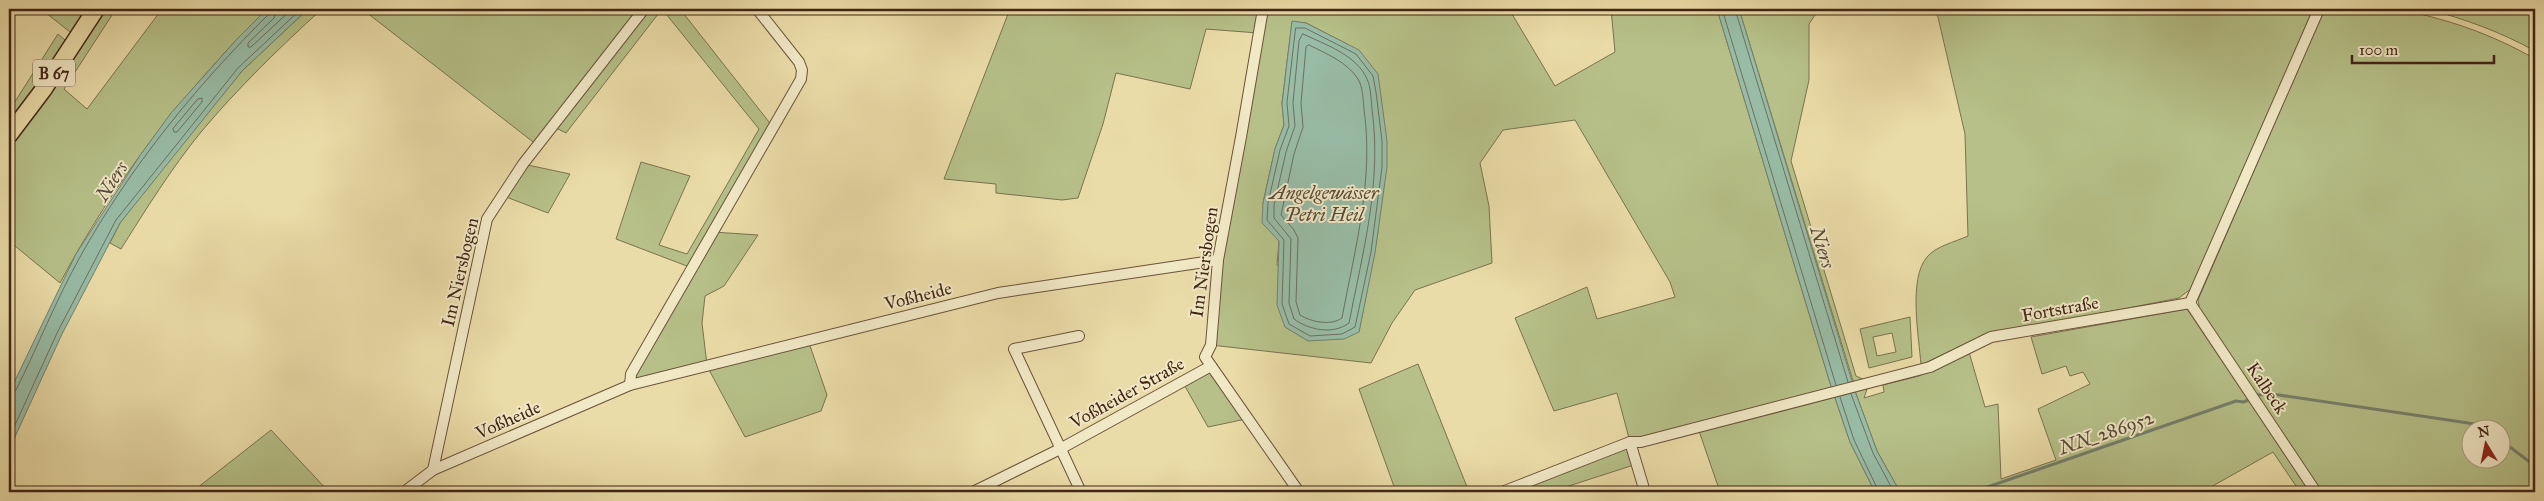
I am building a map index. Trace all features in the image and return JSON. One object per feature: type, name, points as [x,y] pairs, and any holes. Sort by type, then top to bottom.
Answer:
[{"type":"main road","name":"B 67","points":[[9,135],[42,90],[96,9]]},
{"type":"street","name":"Im Niersbogen","points":[[433,470],[487,219],[522,164],[644,9]]},
{"type":"street","points":[[630,385],[631,374],[801,79],[802,70],[799,62],[757,9]]},
{"type":"street","name":"Im Niersbogen","points":[[1211,366],[1205,357],[1210,344],[1218,260],[1242,137],[1263,9]]},
{"type":"street","points":[[2190,303],[2319,9]]},
{"type":"street","name":"Voßheide","points":[[404,492],[433,470],[630,385],[998,293],[1218,260]]},
{"type":"street","name":"Fortstraße","points":[[1502,492],[1630,442],[1641,442],[1857,388],[1930,367],[1991,337],[2190,303]]},
{"type":"street","name":"Kalbeck","points":[[2190,303],[2316,492]]},
{"type":"street","name":"Voßheider Straße","points":[[1079,336],[1014,349],[1081,492]]},
{"type":"street","points":[[1211,366],[1298,492]]},
{"type":"street","name":"Voßheider Straße","points":[[972,492],[1060,449],[1211,366]]},
{"type":"street","points":[[1630,442],[1645,492]]},
{"type":"shaded area","points":[[41,9],[88,9],[76,29],[70,32]]},
{"type":"shaded area","points":[[104,9],[116,9],[64,89],[87,109],[162,9],[267,9],[208,72],[153,138],[104,209],[60,283],[9,241],[9,144]]},
{"type":"shaded area","points":[[308,9],[322,9],[260,68],[201,132],[149,204],[121,249],[110,243],[120,223],[242,71]]},
{"type":"shaded area","points":[[362,9],[662,9],[566,133],[552,126],[537,145]]},
{"type":"shaded area","points":[[662,9],[680,9],[773,127],[713,232],[758,235],[724,286],[705,296],[702,323],[707,365],[808,340],[827,395],[821,411],[745,437],[707,366],[630,385],[692,268],[616,239],[641,162],[690,176],[659,245],[687,254],[759,129]]},
{"type":"shaded area","points":[[1010,9],[1509,9],[1555,86],[1615,52],[1611,9],[1717,9],[1830,383],[1850,442],[1875,492],[1720,492],[1698,428],[1631,442],[1637,464],[1550,492],[1502,492],[1630,442],[1617,393],[1554,411],[1515,318],[1587,287],[1597,319],[1675,297],[1670,282],[1575,120],[1503,130],[1480,163],[1489,206],[1492,263],[1415,290],[1392,323],[1371,363],[1211,345],[1218,260],[1258,33],[1206,29],[1190,89],[1116,73],[1103,124],[1078,198],[1062,200],[996,193],[996,184],[944,179]],"holes":[[[1292,22],[1306,23],[1347,44],[1378,232],[1359,332],[1277,265],[1279,241],[1263,203],[1275,149],[1284,125],[1282,103]]]},
{"type":"shaded area","points":[[1739,9],[1819,9],[1809,24],[1809,80],[1791,161],[1856,376],[1865,380],[1854,384]]},
{"type":"shaded area","points":[[1933,9],[2174,9],[2194,13],[2195,9],[2313,9],[2204,266],[2192,288],[2179,298],[1980,337],[1921,365],[1916,293],[1921,267],[1927,257],[1935,250],[1968,236],[1965,134],[1938,17]]},
{"type":"shaded area","points":[[2324,9],[2396,9],[2414,13],[2468,28],[2502,42],[2535,59],[2535,492],[2321,492],[2200,310],[2198,300]]},
{"type":"shaded area","points":[[2427,9],[2535,9],[2535,51],[2482,27]]},
{"type":"shaded area","points":[[58,34],[65,40],[65,46],[9,125],[9,111]]},
{"type":"shaded area","points":[[523,164],[570,174],[548,213],[501,195]]},
{"type":"shaded area","points":[[2187,309],[2310,492],[2300,492],[2273,452],[2202,492],[1900,492],[1877,451],[1855,391],[1867,389],[1864,398],[1884,392],[1883,385],[1919,376],[1969,352],[1985,407],[1998,404],[2001,479],[2056,460],[2038,409],[2090,384],[2083,372],[2070,376],[2066,366],[2042,374],[2031,337]]},
{"type":"shaded area","points":[[1910,317],[1912,357],[1869,368],[1860,329]],"holes":[[[1892,333],[1896,352],[1877,356],[1873,337]]]},
{"type":"shaded area","points":[[1418,364],[1469,492],[1396,492],[1359,389]]},
{"type":"shaded area","points":[[1211,366],[1246,419],[1208,427],[1182,381]]},
{"type":"shaded area","points":[[271,430],[329,492],[192,492]]},
{"type":"water","points":[[267,9],[308,9],[242,71],[120,223],[62,334],[9,450],[9,393],[76,254],[141,154],[171,113],[236,40]]},
{"type":"water","points":[[1717,9],[1739,9],[1855,391],[1877,451],[1900,492],[1875,492],[1850,442],[1830,383]]},
{"type":"water","name":"Angelgewässer Petri Heil","points":[[1292,21],[1306,23],[1359,50],[1378,74],[1387,141],[1387,167],[1375,253],[1359,332],[1344,339],[1308,341],[1285,327],[1277,305],[1279,241],[1262,223],[1263,203],[1275,149],[1284,125],[1282,104]]},
{"type":"waterway","name":"NN_286952","points":[[2257,395],[2272,394],[2462,422]]},
{"type":"waterway","name":"NN_286952","points":[[1973,492],[2236,401],[2243,402],[2249,400]]},
{"type":"waterway","name":"NN_286952","points":[[2512,449],[2535,466]]},
{"type":"water label","name":"Niers","points":[[111,181]]},
{"type":"water label","name":"Niers","points":[[1823,247]]}]
